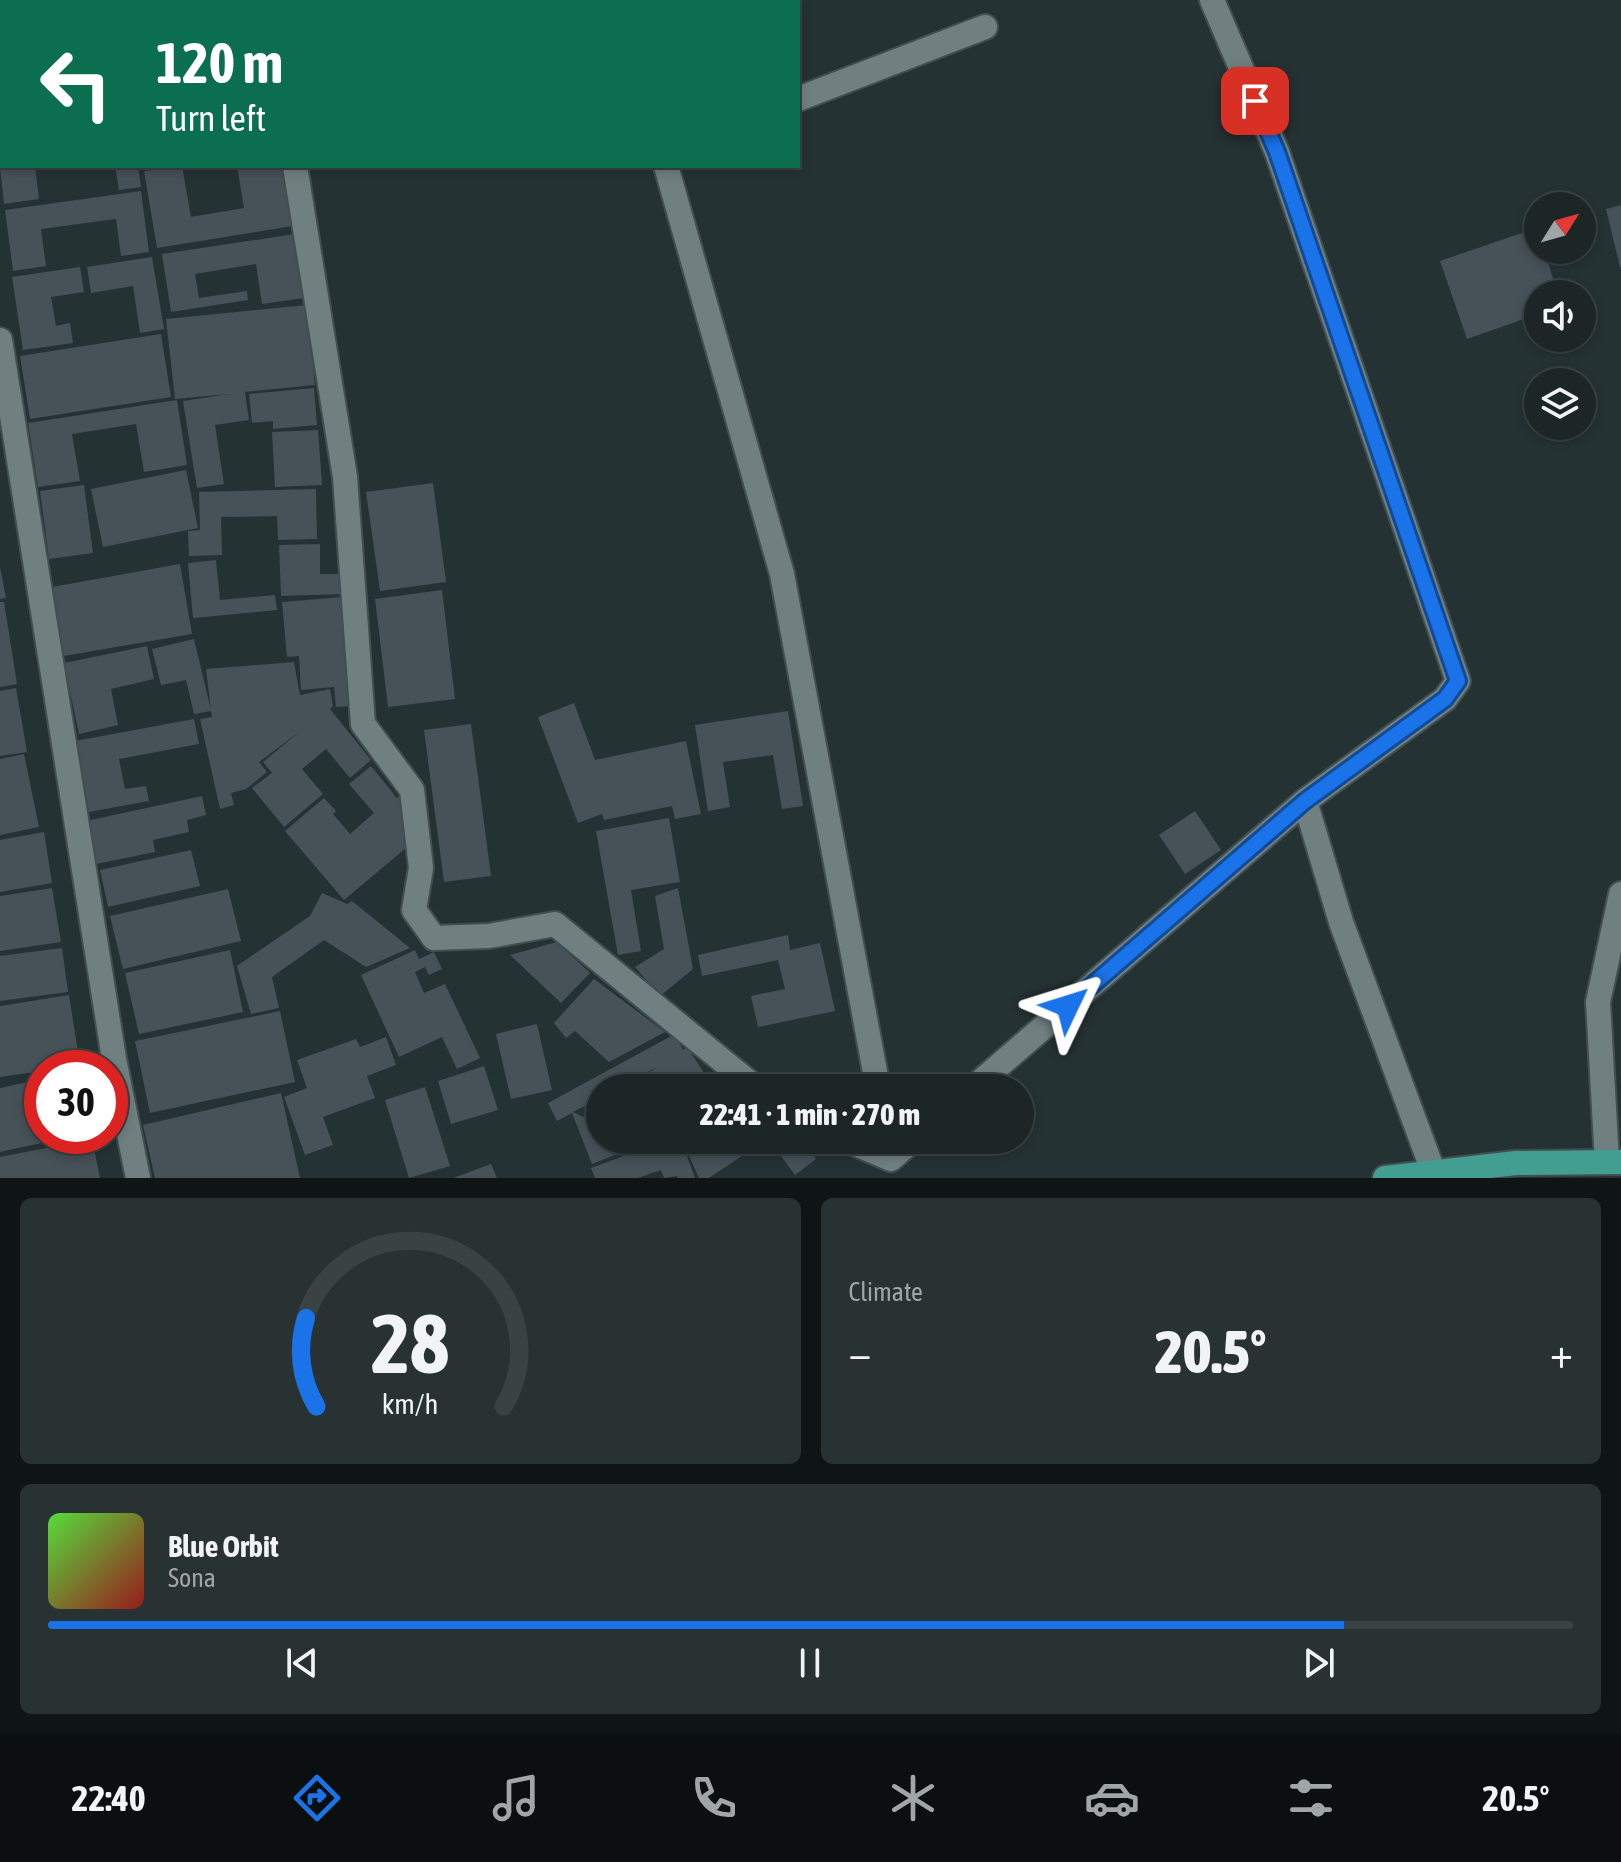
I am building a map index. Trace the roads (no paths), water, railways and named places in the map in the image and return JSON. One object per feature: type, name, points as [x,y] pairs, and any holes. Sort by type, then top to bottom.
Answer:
[{"type":"main road","points":[[1385,1178],[1433,1171],[1518,1171],[1614,1162]]},
{"type":"street","points":[[989,1074],[1305,801],[1445,699],[1458,681],[1277,152],[1212,0]]},
{"type":"street","points":[[800,98],[985,27]]},
{"type":"street","points":[[295,168],[345,477],[363,724],[412,790],[421,868],[414,910],[434,938],[489,936],[555,924],[739,1074]]},
{"type":"street","points":[[667,168],[782,574],[875,1074]]},
{"type":"street","points":[[0,340],[114,1059],[138,1178]]},
{"type":"street","points":[[1305,801],[1341,922],[1433,1171]]},
{"type":"street","points":[[1614,1162],[1598,1002],[1621,894]]}]
